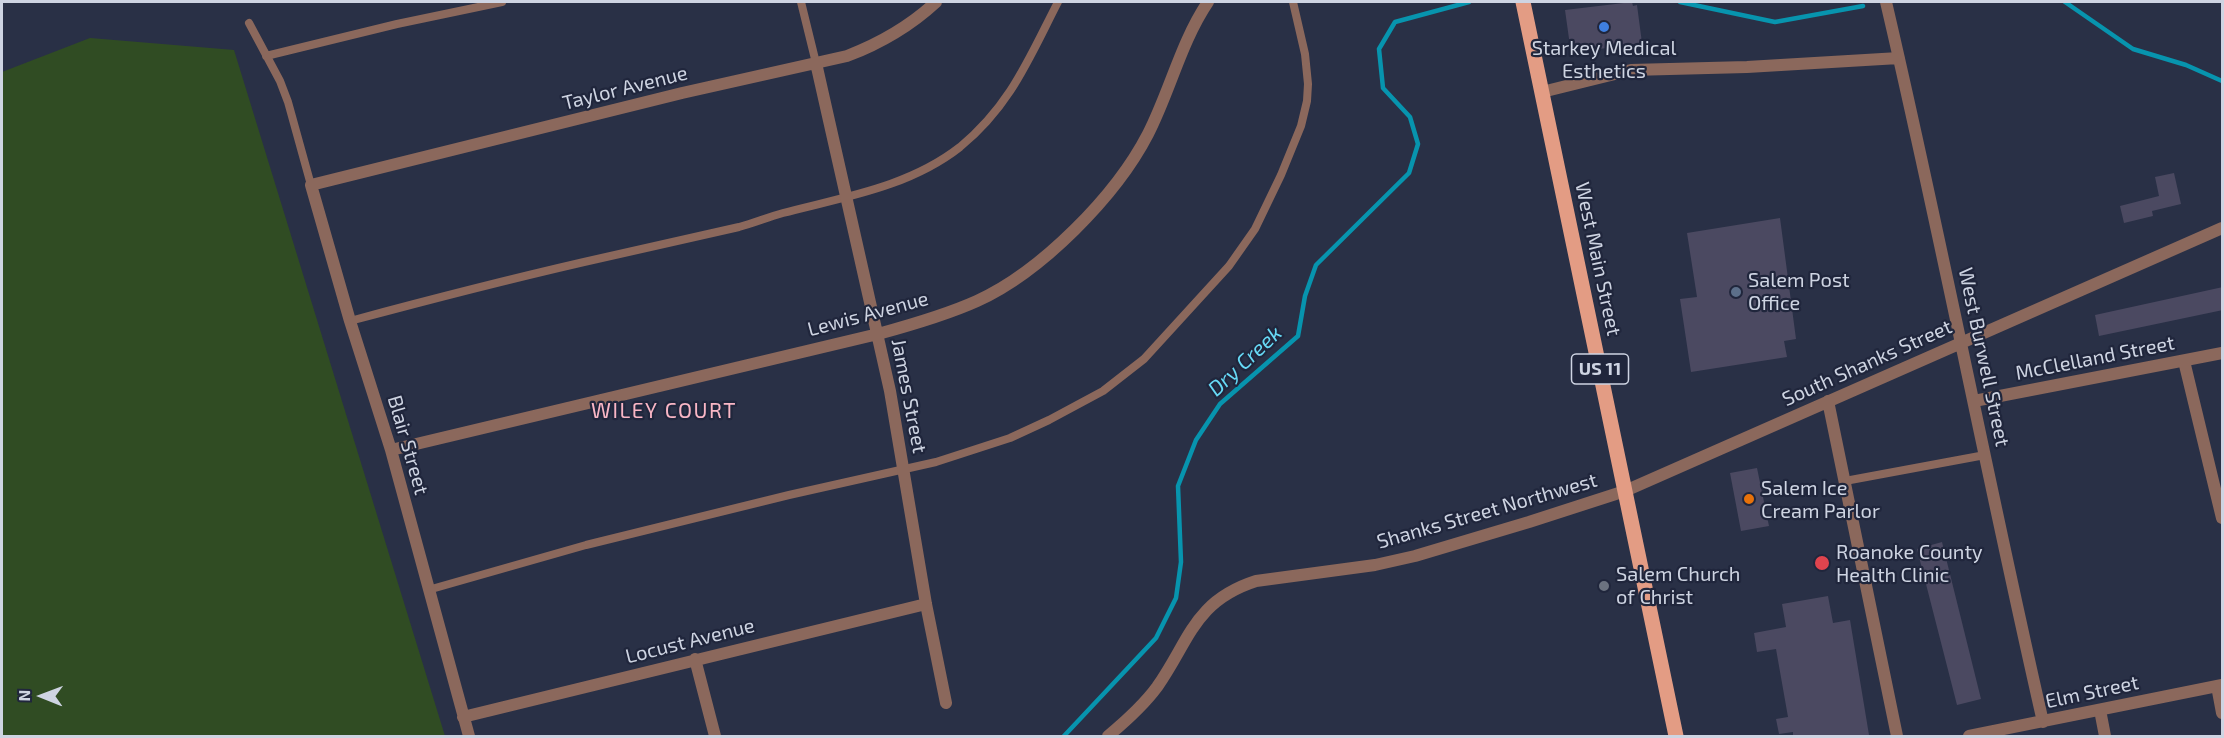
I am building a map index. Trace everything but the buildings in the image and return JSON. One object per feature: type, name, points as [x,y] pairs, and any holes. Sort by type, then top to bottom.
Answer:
[{"type":"main road","name":"West Main Street","points":[[1523,2],[1676,736]]},
{"type":"street","name":"Taylor Avenue","points":[[311,185],[682,93],[847,56],[897,33],[919,18],[936,2]]},
{"type":"street","name":"Lewis Avenue","points":[[391,450],[878,334],[978,301],[1028,270],[1069,234],[1101,201],[1130,164],[1163,103],[1185,43],[1208,2]]},
{"type":"street","name":"West Burwell Street","points":[[1886,2],[2043,722]]},
{"type":"street","points":[[1542,92],[1631,70],[1747,67],[1899,57]]},
{"type":"street","name":"James Street","points":[[816,63],[878,334],[946,703]]},
{"type":"street","name":"Blair Street","points":[[311,185],[350,321],[391,450],[463,717]]},
{"type":"street","name":"South Shanks Street","points":[[1625,491],[2223,228]]},
{"type":"street","name":"McClelland Street","points":[[1974,401],[2223,353]]},
{"type":"street","points":[[2184,361],[2223,518]]},
{"type":"street","points":[[1828,401],[1898,736]]},
{"type":"street","name":"Shanks Street Northwest","points":[[1108,736],[1139,709],[1158,686],[1195,624],[1209,608],[1225,594],[1240,586],[1256,581],[1375,565],[1415,556],[1625,491]]},
{"type":"street","name":"Locust Avenue","points":[[463,717],[926,604]]},
{"type":"street","points":[[695,659],[715,736]]},
{"type":"street","points":[[2220,685],[2223,713]]},
{"type":"street","name":"Elm Street","points":[[1970,736],[2220,685]]},
{"type":"street","points":[[2100,710],[2105,736]]},
{"type":"street","points":[[463,717],[469,736]]},
{"type":"lane","points":[[266,56],[502,2]]},
{"type":"lane","points":[[801,2],[816,63]]},
{"type":"lane","points":[[350,321],[581,262],[742,226],[901,181],[958,148],[978,132],[1000,108],[1023,71],[1058,2]]},
{"type":"lane","points":[[428,590],[598,542],[955,457],[1010,438],[1103,391],[1144,359],[1229,266],[1255,230],[1281,176],[1301,126],[1307,101],[1305,54],[1293,2]]},
{"type":"lane","points":[[249,23],[288,102],[311,185]]},
{"type":"lane","points":[[1845,481],[1985,455]]},
{"type":"green space","points":[[90,38],[234,50],[445,736],[2,736],[2,72]]},
{"type":"waterway","name":"Dry Creek","points":[[1064,736],[1156,638],[1176,598],[1181,562],[1178,486],[1196,440],[1220,404],[1298,336],[1305,296],[1316,265],[1409,173],[1418,144],[1410,117],[1383,88],[1379,49],[1395,22],[1469,2]]},
{"type":"waterway","name":"Dry Creek","points":[[1680,2],[1775,22],[1863,6]]},
{"type":"waterway","name":"Dry Creek","points":[[2065,2],[2133,49],[2186,65],[2222,81]]},
{"type":"place","name":"Starkey Medical Esthetics","points":[[1604,27]]},
{"type":"place","name":"Salem Post Office","points":[[1736,292]]},
{"type":"place","name":"Salem Ice Cream Parlor","points":[[1749,499]]},
{"type":"place","name":"Roanoke County Health Clinic","points":[[1822,563]]},
{"type":"place","name":"Salem Church of Christ","points":[[1604,586]]},
{"type":"district","name":"WILEY COURT","points":[[664,411]]}]
